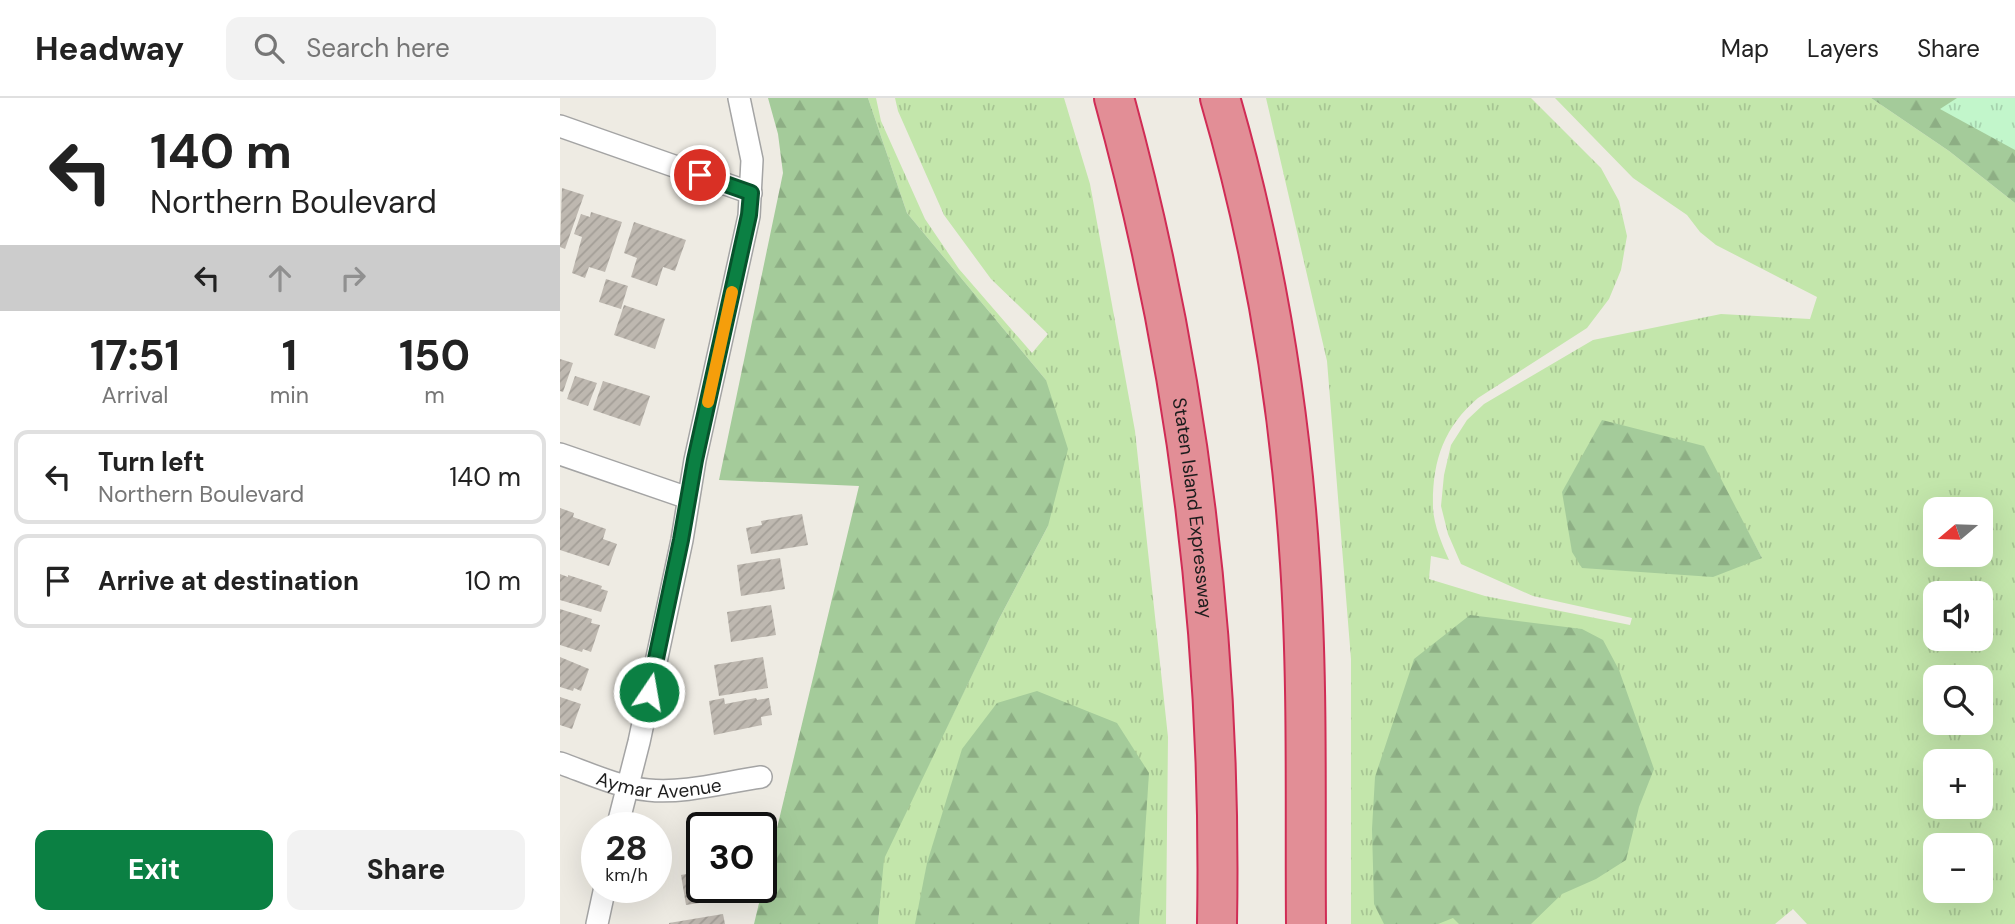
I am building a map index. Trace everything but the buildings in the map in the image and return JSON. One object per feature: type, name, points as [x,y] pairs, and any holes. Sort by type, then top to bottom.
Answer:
[{"type":"highway","name":"Staten Island Expressway","points":[[1114,98],[1170,338],[1194,494],[1214,692],[1219,831],[1217,924]]},
{"type":"highway","points":[[1220,98],[1259,252],[1293,474],[1305,655],[1306,924]]},
{"type":"street","points":[[621,812],[639,743],[746,228],[752,160],[739,98]]},
{"type":"street","points":[[560,127],[751,193]]},
{"type":"street","points":[[560,454],[688,498]]},
{"type":"street","name":"Aymar Avenue","points":[[560,763],[627,786],[647,790],[668,790],[761,776]]},
{"type":"street","points":[[597,924],[602,903]]},
{"type":"green space","points":[[768,98],[868,98],[907,213],[1046,380],[1068,449],[1048,526],[999,619],[884,859],[878,924],[754,924],[759,903],[777,903],[777,828],[859,486],[719,480],[783,173],[778,134]]},
{"type":"green space","points":[[868,98],[876,98],[881,121],[925,219],[959,269],[1032,353],[1048,334],[991,279],[944,215],[898,111],[895,98],[1064,98],[1090,184],[1135,431],[1168,737],[1166,924],[878,924],[883,859],[999,619],[1048,526],[1046,380],[907,213]]},
{"type":"green space","points":[[1266,98],[1531,98],[1601,168],[1619,201],[1627,236],[1621,270],[1609,299],[1587,328],[1478,398],[1456,421],[1442,447],[1433,491],[1437,528],[1449,560],[1431,556],[1429,579],[1485,596],[1630,625],[1632,618],[1533,596],[1461,564],[1448,534],[1441,506],[1451,445],[1467,420],[1484,404],[1593,340],[1721,314],[1810,319],[1817,297],[1716,245],[1700,232],[1687,215],[1633,178],[1555,98],[1871,98],[1949,151],[2015,203],[2015,924],[1807,924],[1793,909],[1775,924],[1351,924],[1351,659],[1327,361]],"holes":[[[1746,528],[1762,558],[1572,552]]]},
{"type":"green space","points":[[1871,98],[2015,98],[2015,203],[1949,151]]},
{"type":"green space","points":[[1957,98],[2015,98],[2015,150],[1940,109]]},
{"type":"green space","points":[[1602,420],[1704,446],[1762,558],[1713,577],[1582,568],[1572,552],[1562,492]]},
{"type":"green space","points":[[1470,615],[1582,629],[1603,640],[1619,670],[1654,769],[1639,807],[1626,860],[1596,879],[1562,894],[1531,924],[1459,924],[1453,918],[1438,924],[1384,924],[1374,904],[1372,829],[1375,777],[1414,659]]},
{"type":"green space","points":[[1037,691],[1117,723],[1149,773],[1139,924],[915,924],[927,863],[962,749],[997,703]]},
{"type":"slow traffic","points":[[708,402],[732,292]]},
{"type":"route","points":[[649,692],[695,460],[749,215],[751,193],[700,175]]}]
